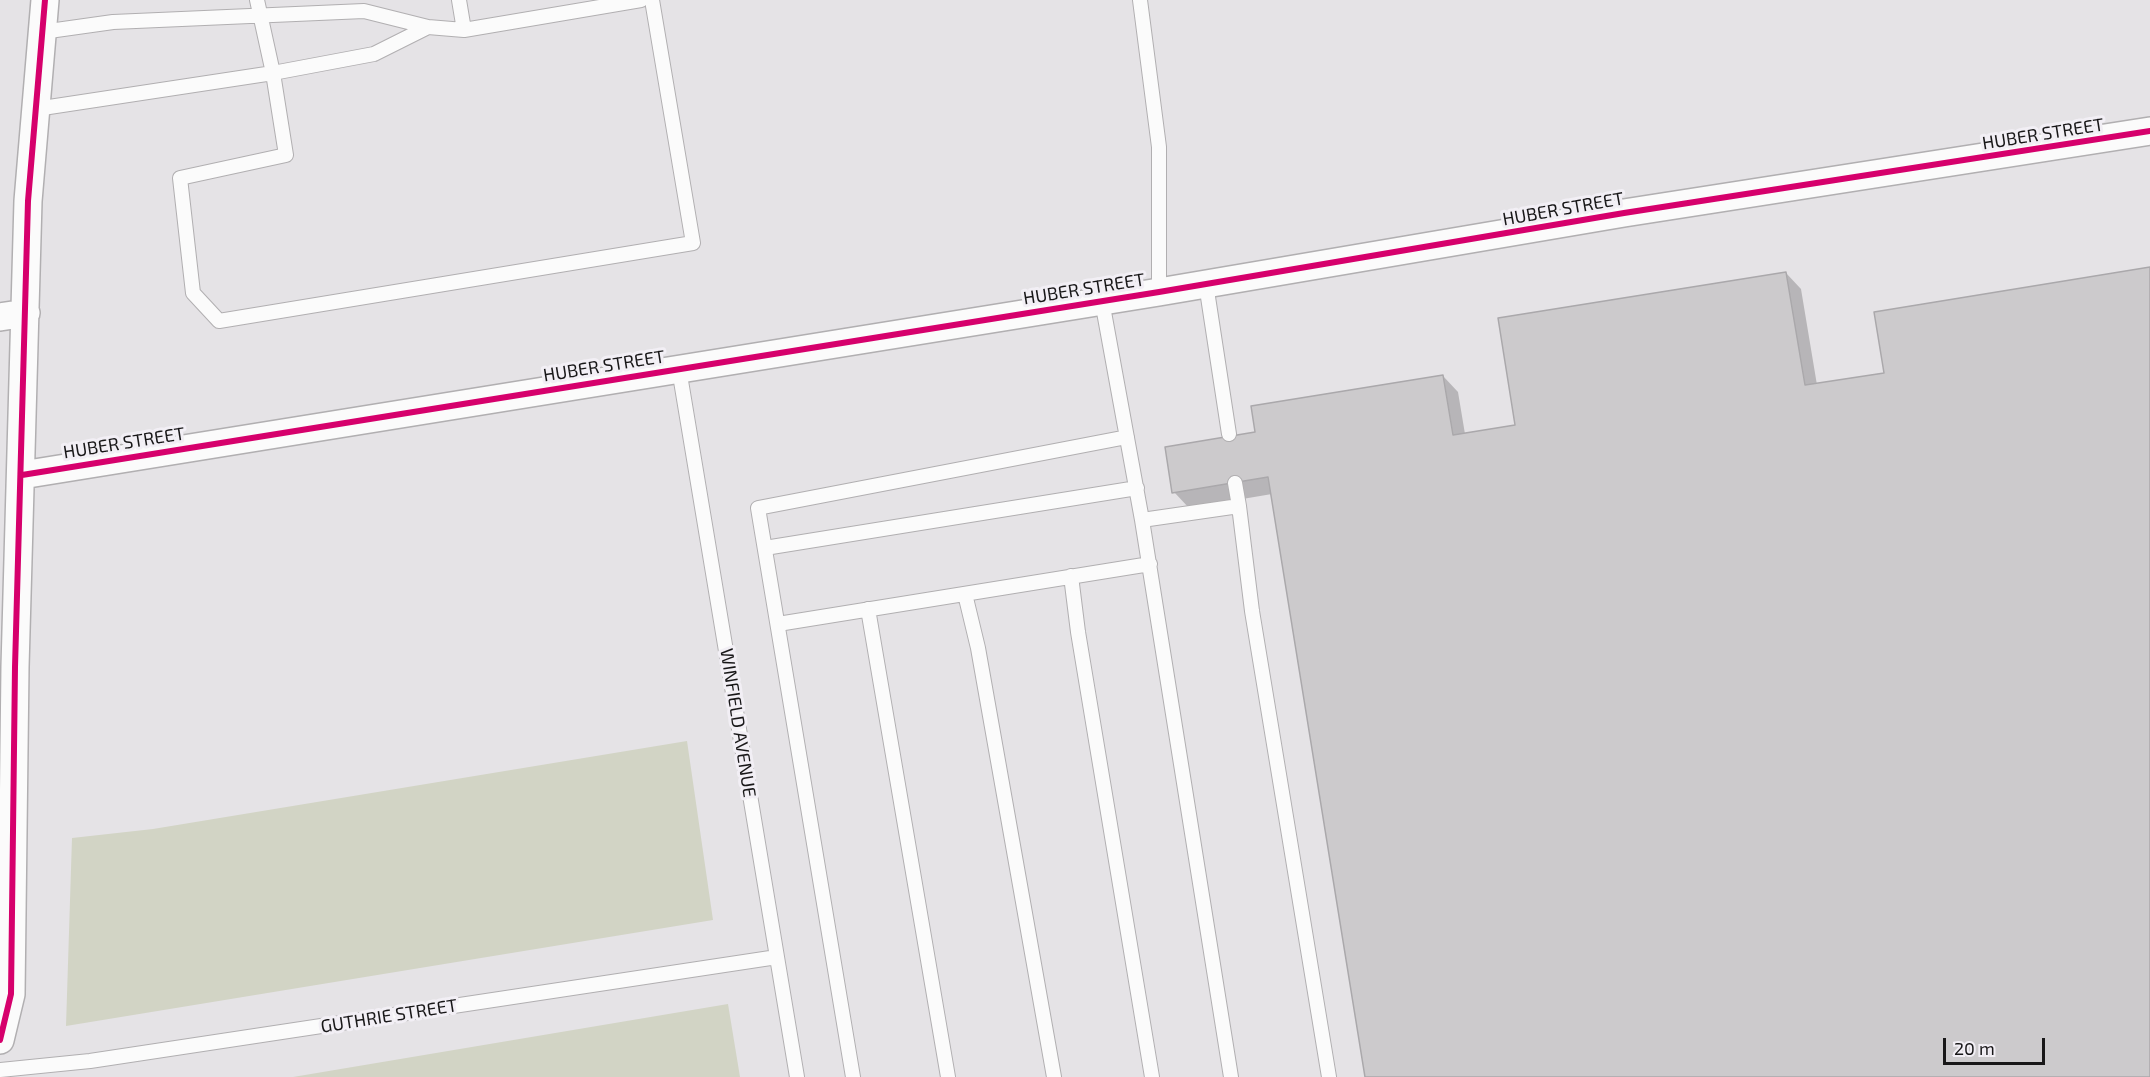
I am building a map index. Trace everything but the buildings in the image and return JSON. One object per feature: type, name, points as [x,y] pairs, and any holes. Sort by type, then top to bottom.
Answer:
[{"type":"street","points":[[0,1040],[10,994],[8,668],[22,475],[13,315],[28,201],[45,0]]},
{"type":"street","name":"HUBER STREET","points":[[22,475],[1160,292],[1624,213],[2150,131]]},
{"type":"lane","points":[[257,0],[273,73],[286,155],[180,178],[193,293],[219,321],[693,243],[652,0]]},
{"type":"lane","points":[[459,0],[464,30]]},
{"type":"lane","points":[[42,32],[113,22],[364,10],[428,27],[464,30],[641,0]]},
{"type":"lane","points":[[1140,0],[1159,147],[1160,292]]},
{"type":"lane","points":[[36,109],[273,73],[374,54],[428,27]]},
{"type":"lane","points":[[1206,284],[1229,434]]},
{"type":"lane","points":[[1102,301],[1150,564],[1231,1077]]},
{"type":"lane","name":"WINFIELD AVENUE","points":[[680,369],[796,1077]]},
{"type":"lane","points":[[853,1077],[758,508],[1127,437]]},
{"type":"lane","points":[[1235,483],[1252,611],[1329,1077]]},
{"type":"lane","points":[[765,548],[1137,488]]},
{"type":"lane","points":[[1142,519],[1239,506]]},
{"type":"lane","points":[[778,624],[1150,564]]},
{"type":"lane","points":[[1071,576],[1078,632],[1152,1077]]},
{"type":"lane","points":[[965,594],[978,648],[1054,1077]]},
{"type":"lane","points":[[868,609],[948,1077]]},
{"type":"lane","name":"GUTHRIE STREET","points":[[0,1070],[90,1061],[777,957]]},
{"type":"shaded area","points":[[687,741],[713,920],[66,1026],[72,838],[153,829]]},
{"type":"shaded area","points":[[728,1004],[740,1077],[293,1077]]},
{"type":"cycle path","points":[[0,1040],[11,994],[15,667],[28,201],[45,0]]},
{"type":"cycle path","points":[[22,475],[1159,292],[1624,213],[2150,131]]}]
